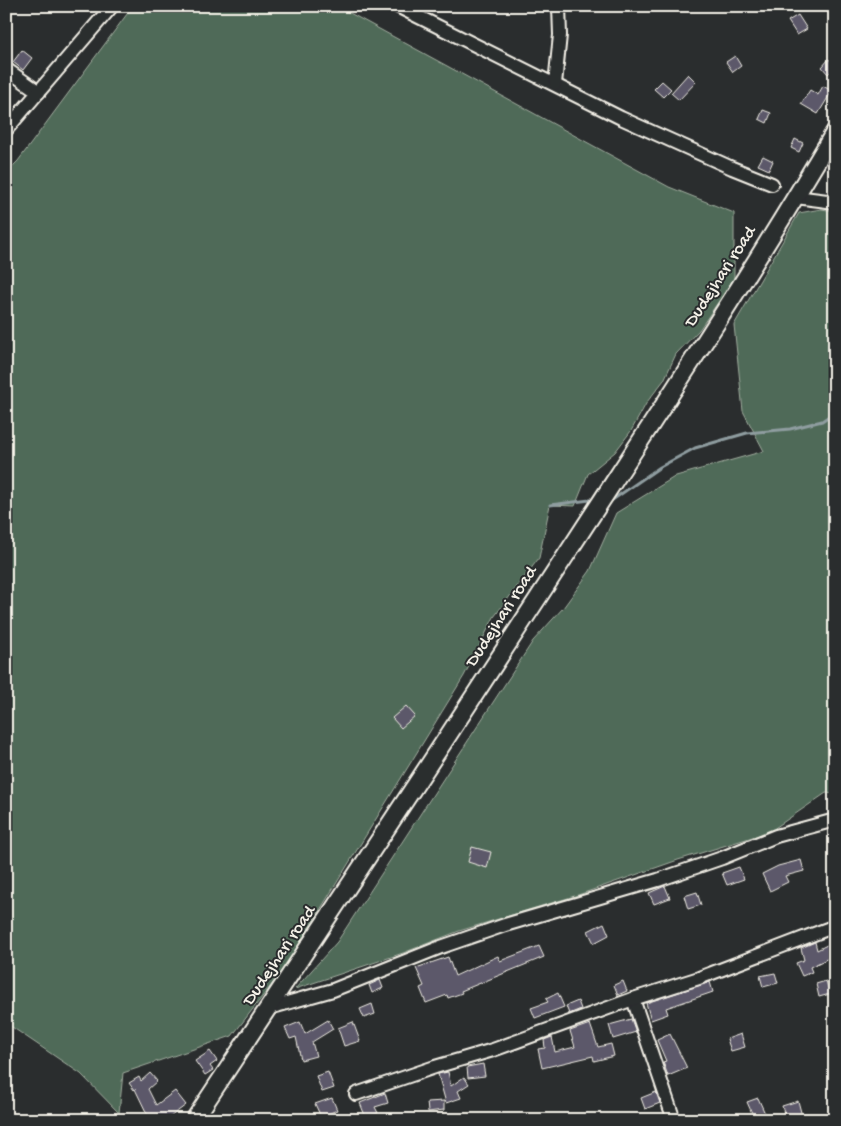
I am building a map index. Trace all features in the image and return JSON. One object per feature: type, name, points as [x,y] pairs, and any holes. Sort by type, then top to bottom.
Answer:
[{"type":"street","points":[[6,130],[112,6]]},
{"type":"street","points":[[397,6],[630,122],[772,184]]},
{"type":"street","points":[[555,84],[560,35],[559,6]]},
{"type":"street","points":[[6,69],[39,92]]},
{"type":"street","name":"Dudejhari road","points":[[194,1120],[630,456],[796,198],[835,131]]},
{"type":"street","points":[[796,198],[835,202]]},
{"type":"street","points":[[269,1008],[333,990],[441,947],[505,925],[658,880],[722,858],[776,836],[835,820]]},
{"type":"street","points":[[356,1094],[435,1067],[493,1050],[633,999],[751,960],[796,939],[835,926]]},
{"type":"street","points":[[633,999],[674,1120]]},
{"type":"green space","points":[[133,6],[337,6],[669,187],[734,213],[734,279],[699,330],[676,354],[664,380],[647,402],[631,431],[615,452],[588,474],[575,506],[550,505],[539,558],[494,617],[464,676],[283,970],[232,1036],[123,1073],[119,1113],[81,1074],[6,1023],[6,173],[18,161]]},
{"type":"green space","points":[[821,209],[835,211],[835,794],[826,793],[769,832],[678,860],[578,895],[459,931],[403,953],[295,989],[337,942],[533,641],[563,608],[590,571],[616,513],[676,476],[764,451],[743,411],[734,325],[799,213]]},
{"type":"building","points":[[798,15],[807,29],[797,35],[788,21]]},
{"type":"building","points":[[22,50],[32,58],[23,70],[13,62]]},
{"type":"building","points":[[735,56],[741,66],[733,72],[726,62]]},
{"type":"building","points":[[829,59],[835,67],[828,74],[822,67]]},
{"type":"building","points":[[688,74],[696,82],[679,100],[671,93]]},
{"type":"building","points":[[662,81],[671,89],[663,97],[654,89]]},
{"type":"building","points":[[823,86],[832,91],[818,114],[801,104],[810,90],[818,95]]},
{"type":"building","points":[[763,110],[771,113],[767,123],[759,119]]},
{"type":"building","points":[[795,139],[803,143],[799,152],[791,148]]},
{"type":"building","points":[[763,156],[773,161],[769,170],[758,165]]},
{"type":"building","points":[[406,706],[415,716],[401,728],[392,718]]},
{"type":"building","points":[[472,847],[491,852],[487,868],[468,862]]},
{"type":"building","points":[[801,860],[804,871],[785,876],[788,882],[770,891],[762,874],[778,866]]},
{"type":"building","points":[[739,867],[744,879],[727,885],[722,873]]},
{"type":"building","points":[[665,886],[670,898],[654,904],[649,893]]},
{"type":"building","points":[[697,892],[701,905],[688,909],[684,896]]},
{"type":"building","points":[[604,923],[609,935],[594,943],[588,931]]},
{"type":"building","points":[[835,941],[835,955],[810,967],[812,972],[802,976],[796,963],[804,960],[801,948],[815,942],[817,950]]},
{"type":"building","points":[[539,946],[544,957],[461,991],[462,993],[448,998],[447,995],[426,1003],[420,988],[424,986],[416,968],[448,957],[455,976],[498,956],[500,961]]},
{"type":"building","points":[[775,973],[778,983],[763,987],[760,976]]},
{"type":"building","points":[[380,980],[383,988],[372,993],[369,985]]},
{"type":"building","points":[[623,981],[627,991],[618,995],[614,985]]},
{"type":"building","points":[[826,981],[830,994],[819,997],[816,984]]},
{"type":"building","points":[[710,982],[713,992],[666,1008],[668,1014],[651,1020],[646,1003]]},
{"type":"building","points":[[558,993],[564,1007],[535,1018],[531,1008],[548,1002],[546,999]]},
{"type":"building","points":[[578,1001],[581,1009],[569,1014],[566,1006]]},
{"type":"building","points":[[372,1004],[375,1014],[364,1018],[360,1009]]},
{"type":"building","points":[[631,1019],[636,1032],[613,1039],[609,1025]]},
{"type":"building","points":[[328,1020],[333,1029],[312,1042],[316,1056],[301,1060],[296,1037],[290,1039],[285,1028],[300,1022],[305,1034]]},
{"type":"building","points":[[353,1022],[360,1041],[344,1046],[338,1028]]},
{"type":"building","points":[[590,1024],[598,1047],[611,1044],[614,1056],[594,1061],[593,1056],[542,1068],[538,1049],[545,1048],[544,1040],[552,1037],[555,1052],[575,1047],[570,1031]]},
{"type":"building","points":[[670,1034],[687,1068],[668,1076],[663,1062],[666,1061],[657,1040]]},
{"type":"building","points":[[741,1034],[745,1047],[731,1051],[727,1039]]},
{"type":"building","points":[[210,1051],[217,1061],[210,1066],[213,1070],[205,1075],[195,1061]]},
{"type":"building","points":[[483,1064],[485,1076],[468,1078],[467,1067]]},
{"type":"building","points":[[328,1072],[334,1088],[322,1092],[316,1076]]},
{"type":"building","points":[[448,1072],[451,1086],[464,1077],[469,1084],[458,1091],[461,1098],[446,1103],[438,1074]]},
{"type":"building","points":[[150,1073],[157,1081],[148,1089],[156,1105],[175,1091],[186,1105],[166,1120],[150,1120],[135,1089],[129,1083],[139,1077],[141,1081]]},
{"type":"building","points":[[656,1092],[660,1103],[645,1109],[641,1098]]},
{"type":"building","points":[[385,1093],[388,1103],[375,1107],[378,1113],[366,1118],[360,1103]]},
{"type":"building","points":[[332,1098],[337,1110],[321,1117],[315,1104]]},
{"type":"building","points":[[758,1098],[768,1120],[755,1120],[747,1102]]},
{"type":"building","points":[[444,1101],[444,1110],[428,1112],[427,1102]]},
{"type":"building","points":[[798,1101],[802,1116],[786,1120],[782,1106]]},
{"type":"waterway","points":[[608,503],[660,467],[695,448],[747,433],[790,429],[822,421],[835,412]]},
{"type":"waterway","points":[[550,505],[590,500]]}]
